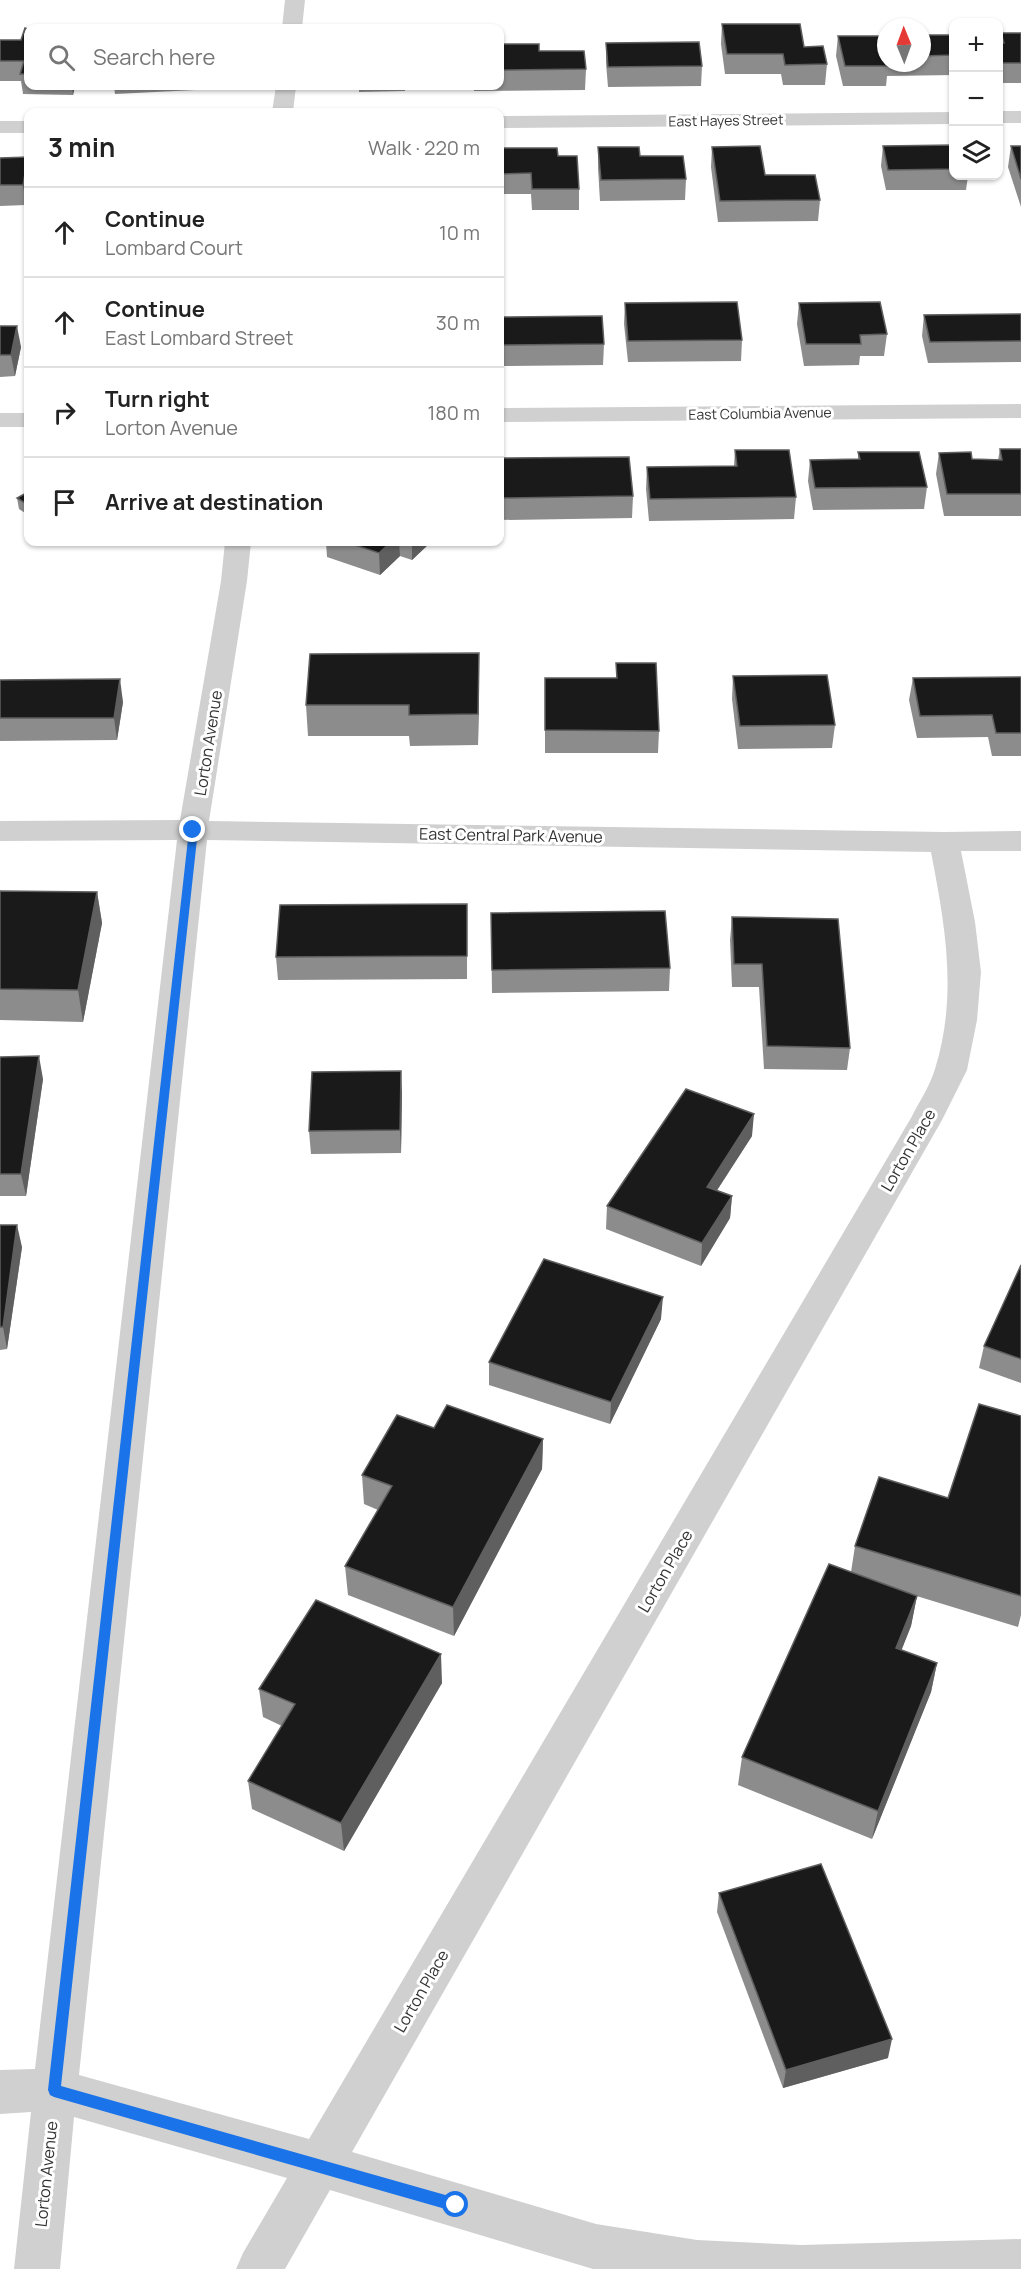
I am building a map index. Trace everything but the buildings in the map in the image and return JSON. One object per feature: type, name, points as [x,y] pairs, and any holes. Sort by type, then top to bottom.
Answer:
[{"type":"street","points":[[292,24],[295,0]]},
{"type":"street","points":[[283,108],[286,90]]},
{"type":"street","points":[[1003,117],[1021,117]]},
{"type":"street","name":"East Hayes Street","points":[[504,122],[949,118]]},
{"type":"street","points":[[0,128],[24,127]]},
{"type":"street","name":"East Columbia Avenue","points":[[504,415],[1021,411]]},
{"type":"street","points":[[0,420],[24,420]]},
{"type":"street","name":"Lorton Avenue","points":[[37,2269],[54,2090],[193,830],[234,582],[238,546]]},
{"type":"street","name":"East Central Park Avenue","points":[[0,831],[193,830],[944,842],[1021,841]]},
{"type":"street","name":"Lorton Place","points":[[259,2269],[926,1120],[951,1070],[961,1020],[964,972],[960,922],[944,842]]},
{"type":"street","points":[[0,2092],[54,2090],[321,2165],[596,2247],[697,2263],[801,2268],[1021,2262]]},
{"type":"route","points":[[193,830],[54,2090],[456,2205]]}]
